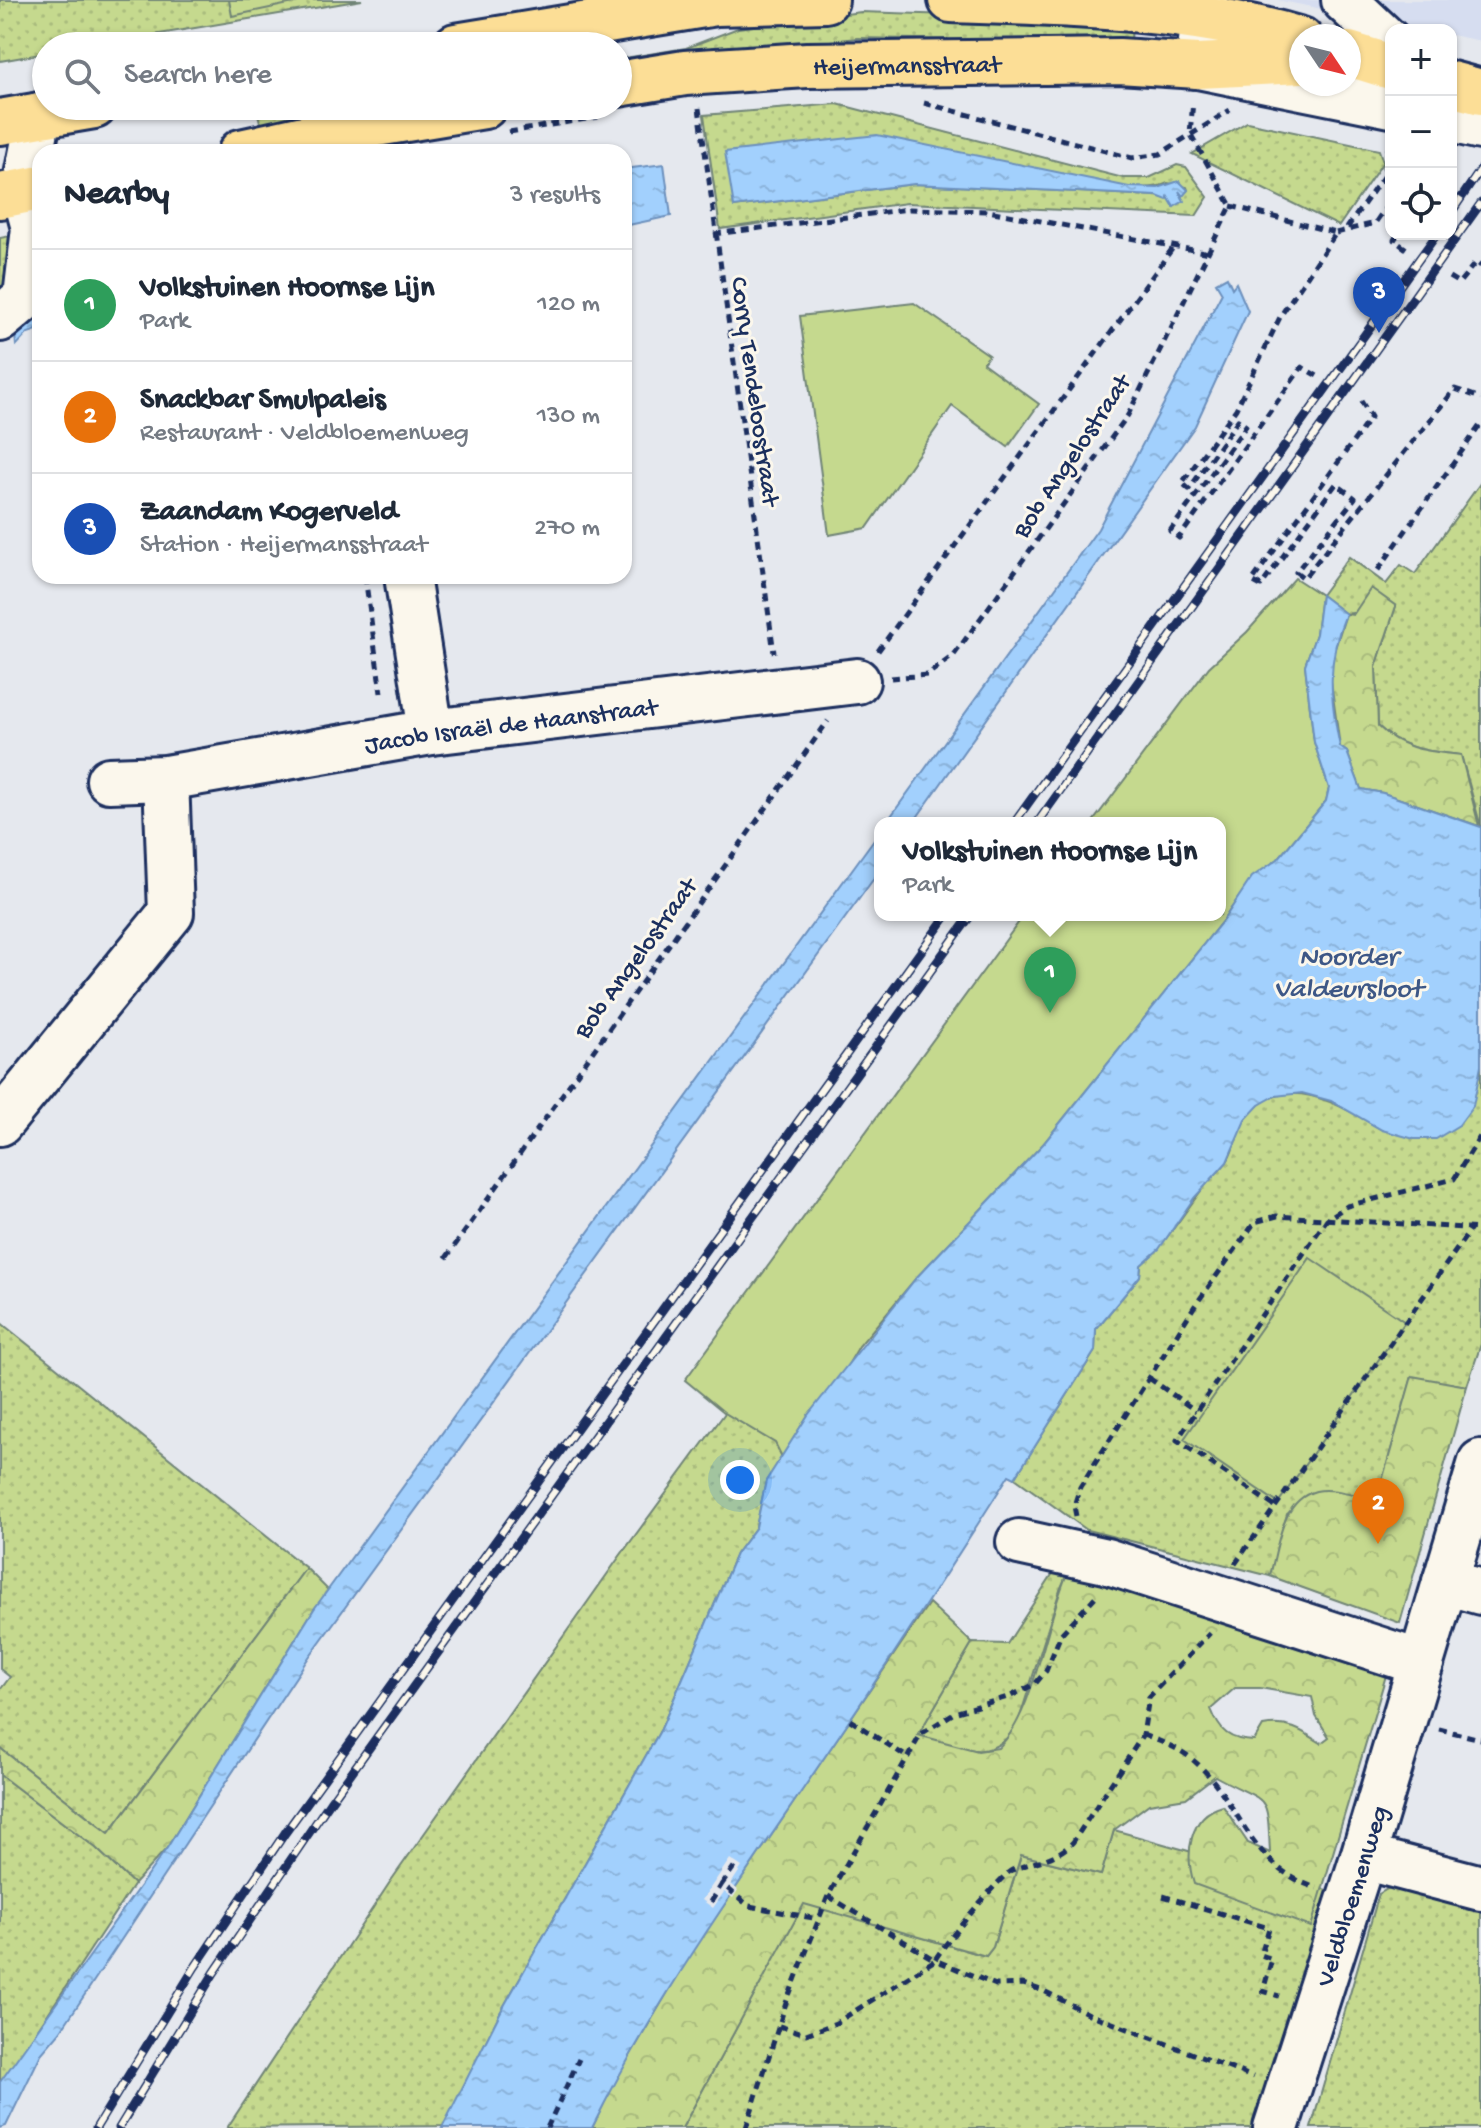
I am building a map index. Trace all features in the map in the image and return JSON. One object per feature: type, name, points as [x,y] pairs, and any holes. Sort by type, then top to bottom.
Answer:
[{"type":"main road","points":[[541,32],[716,3],[826,0]]},
{"type":"main road","points":[[951,0],[1205,10],[1289,36]]},
{"type":"main road","name":"Heijermansstraat","points":[[632,82],[685,73],[807,65],[1119,61],[1198,66],[1289,62]]},
{"type":"main road","points":[[1457,86],[1481,92]]},
{"type":"main road","points":[[275,144],[396,120]]},
{"type":"street","points":[[1344,0],[1371,58]]},
{"type":"street","points":[[1198,66],[1205,10]]},
{"type":"street","name":"Heijermansstraat","points":[[1198,66],[1385,123]]},
{"type":"street","points":[[19,119],[21,192],[32,222]]},
{"type":"street","points":[[1457,121],[1481,127]]},
{"type":"street","points":[[0,319],[26,297],[32,245]]},
{"type":"street","points":[[408,584],[431,732]]},
{"type":"street","name":"Jacob Israël de Haanstraat","points":[[109,780],[166,778],[431,732],[857,681]]},
{"type":"street","points":[[0,1123],[171,913],[166,778]]},
{"type":"street","name":"Veldbloemenweg","points":[[1282,2109],[1421,1663],[1463,1587],[1481,1462]]},
{"type":"street","points":[[1019,1542],[1092,1557],[1421,1663]]},
{"type":"street","points":[[1356,1876],[1481,1888]]},
{"type":"path","name":"Corry Tendeloostraat","points":[[698,99],[714,234],[780,689]]},
{"type":"path","points":[[920,102],[1132,158],[1160,154],[1190,133],[1240,106]]},
{"type":"path","points":[[1190,133],[1231,206],[1336,233]]},
{"type":"path","points":[[1347,228],[1383,177],[1385,162]]},
{"type":"path","name":"Bob Angelostraat","points":[[857,681],[927,675],[954,655],[1128,415],[1231,206]]},
{"type":"path","points":[[714,234],[909,209],[972,210],[1209,253]]},
{"type":"path","points":[[1319,377],[1302,367],[1179,538],[1170,531],[1246,426],[1238,420],[1189,489],[1182,483],[1236,409],[1281,315],[1336,233],[1375,223],[1385,209]]},
{"type":"path","points":[[1394,240],[1408,250]]},
{"type":"path","name":"Bob Angelostraat","points":[[446,1258],[857,681],[1175,245]]},
{"type":"path","points":[[1449,277],[1459,283],[1476,262],[1481,266]]},
{"type":"path","points":[[1361,401],[1371,417],[1252,581],[1261,586],[1336,484],[1355,498],[1296,572],[1304,578],[1455,389],[1481,398]]},
{"type":"path","points":[[1378,570],[1481,424]]},
{"type":"path","points":[[366,584],[381,693]]},
{"type":"path","points":[[1274,1506],[1177,1440],[1327,1219],[1347,1206],[1454,1179],[1481,1135]]},
{"type":"path","points":[[746,2128],[779,2026],[828,1896],[921,1734],[935,1722],[1035,1684],[1046,1671],[1061,1634],[1094,1600],[1092,1557],[1082,1544],[1074,1506],[1080,1487],[1149,1378],[1255,1222],[1277,1216],[1481,1229]]},
{"type":"path","points":[[779,2026],[806,2034],[836,2023],[935,1960],[940,1948],[973,1915],[999,1878],[1011,1870],[1060,1855],[1073,1842],[1143,1735],[1149,1697],[1204,1642],[1225,1600],[1236,1562],[1472,1228]]},
{"type":"path","points":[[1149,1378],[1196,1411]]},
{"type":"path","points":[[850,1720],[907,1757]]},
{"type":"path","points":[[1143,1735],[1189,1757],[1258,1851],[1297,1882],[1356,1876]]},
{"type":"path","points":[[711,1902],[734,1867]]},
{"type":"path","points":[[722,1884],[749,1906],[818,1919]]},
{"type":"path","points":[[828,1896],[935,1960],[996,1985],[1023,1984],[1044,1991],[1282,2109]]},
{"type":"path","points":[[1163,1896],[1269,1928],[1261,1955],[1272,1959],[1263,1991],[1314,2005]]},
{"type":"path","points":[[547,2128],[579,2059]]},
{"type":"shaded area","points":[[1277,0],[1481,0],[1481,41],[1457,36],[1457,24],[1396,24]]},
{"type":"green space","points":[[0,0],[362,0],[171,32],[32,32],[32,55],[0,61]]},
{"type":"green space","points":[[229,0],[308,0],[232,16]]},
{"type":"green space","points":[[861,12],[1132,21],[1131,43],[857,38],[632,62],[632,57],[686,48],[738,28]]},
{"type":"green space","points":[[837,104],[1123,178],[1149,178],[1177,165],[1186,167],[1208,197],[1196,216],[907,203],[720,229],[704,115]],"holes":[[[1016,164],[1116,186],[1137,188],[1168,183],[1187,187],[1188,190],[1183,195],[1178,191],[1174,206],[1168,196],[1167,199],[1157,196],[914,184],[734,207]]]},
{"type":"green space","points":[[260,120],[286,120],[261,126]]},
{"type":"green space","points":[[1247,122],[1379,150],[1383,162],[1339,226],[1192,154]]},
{"type":"green space","points":[[10,236],[11,275],[0,293],[0,238]]},
{"type":"green space","points":[[914,303],[989,355],[983,363],[1039,404],[1008,447],[952,406],[867,528],[829,535],[800,316]]},
{"type":"green space","points":[[1481,482],[1481,827],[1461,755],[1406,745],[1378,726],[1376,667],[1396,606],[1346,614],[1321,595],[1349,557],[1386,584],[1401,565],[1415,574]]},
{"type":"green space","points":[[1295,578],[1321,595],[1316,634],[1305,665],[1314,742],[1329,788],[1326,801],[1278,859],[1252,878],[1226,916],[1226,817],[1096,817],[1209,667],[1247,632]]},
{"type":"green space","points":[[1371,588],[1396,606],[1376,667],[1378,726],[1406,745],[1461,755],[1479,826],[1383,793],[1361,789],[1347,752],[1340,747],[1329,667],[1346,614],[1353,615]]},
{"type":"green space","points":[[1020,921],[1222,921],[1044,1143],[916,1278],[859,1346],[842,1375],[808,1415],[782,1457],[775,1443],[725,1413],[685,1380]]},
{"type":"green space","points":[[1481,1066],[1481,1344],[1467,1386],[1412,1377],[1380,1488],[1373,1498],[1317,1491],[1287,1514],[1270,1576],[1087,1530],[1015,1478],[1095,1351],[1096,1329],[1140,1276],[1141,1265],[1160,1246],[1207,1183],[1226,1163],[1242,1125],[1259,1104],[1275,1096],[1311,1096],[1330,1102],[1382,1130],[1475,1095],[1475,1080]]},
{"type":"green space","points":[[1310,1258],[1405,1322],[1278,1503],[1184,1439]]},
{"type":"green space","points":[[0,1322],[306,1568],[109,1833],[0,1748],[0,1690],[10,1677],[0,1669]]},
{"type":"green space","points":[[1412,1376],[1467,1386],[1400,1623],[1270,1576],[1288,1514],[1304,1496],[1330,1490],[1373,1498],[1380,1488]]},
{"type":"green space","points":[[725,1413],[776,1443],[782,1457],[766,1481],[756,1527],[736,1554],[661,1729],[500,2013],[444,2126],[227,2128],[390,1882]]},
{"type":"green space","points":[[1059,1564],[1070,1567],[1018,1723],[1008,1737],[997,1745],[974,1750],[918,1735],[972,1643],[1007,1644]]},
{"type":"green space","points":[[1070,1567],[1390,1662],[1311,1927],[1194,1884],[1190,1849],[1196,1827],[1211,1811],[1223,1806],[1248,1843],[1270,1853],[1268,1818],[1262,1801],[1215,1776],[1186,1798],[1149,1804],[1114,1830],[1101,1875],[1021,1855],[993,1947],[986,1956],[804,1904],[682,2128],[592,2128],[615,2081],[688,1958],[929,1603],[972,1643],[918,1735],[978,1751],[998,1748],[1011,1733],[1031,1689]],"holes":[[[1235,1688],[1260,1688],[1312,1697],[1316,1716],[1329,1737],[1321,1743],[1300,1731],[1279,1725],[1263,1726],[1254,1741],[1238,1739],[1226,1733],[1211,1709]]]},
{"type":"green space","points":[[306,1568],[329,1591],[314,1609],[167,1848],[134,1884],[96,1848],[0,1775],[0,1748],[109,1833]]},
{"type":"green space","points":[[0,1775],[96,1848],[134,1884],[0,2086]]},
{"type":"green space","points":[[1114,1830],[1330,1891],[1261,2128],[682,2128],[804,1903],[986,1956],[993,1947],[1021,1855],[1101,1875]]},
{"type":"green space","points":[[1399,1882],[1481,1903],[1481,2128],[1311,2128],[1379,1894]]},
{"type":"water","points":[[877,135],[1129,187],[1158,188],[1179,181],[1188,190],[1183,196],[1179,191],[1184,201],[1174,207],[1168,197],[1167,200],[1157,196],[914,184],[734,207],[725,152]]},
{"type":"water","points":[[664,164],[671,216],[632,224],[632,168]]},
{"type":"water","points":[[1227,277],[1232,288],[1236,283],[1248,311],[1195,426],[917,817],[890,817],[1098,529],[1222,293],[1216,283]]},
{"type":"water","points":[[32,321],[32,332],[16,346],[15,334]]},
{"type":"water","name":"Noorder Valdeursloot","points":[[1321,595],[1346,614],[1335,647],[1332,696],[1340,747],[1347,752],[1361,789],[1383,793],[1481,827],[1481,1066],[1473,1106],[1459,1125],[1436,1139],[1414,1139],[1382,1130],[1331,1101],[1302,1093],[1275,1096],[1259,1105],[1245,1120],[1227,1162],[1194,1198],[1159,1249],[1141,1265],[1140,1276],[1096,1329],[1095,1351],[1015,1478],[1009,1475],[882,1672],[692,1955],[639,2040],[592,2128],[442,2128],[500,2013],[661,1729],[736,1554],[756,1527],[766,1481],[808,1415],[916,1278],[1044,1143],[1222,921],[1226,921],[1226,916],[1252,877],[1278,859],[1326,801],[1329,788],[1314,742],[1305,665],[1316,634]]},
{"type":"water","points":[[874,839],[874,878],[309,1657],[60,2032],[41,2054],[6,2126],[0,2128],[0,2082],[167,1848],[314,1609]]},
{"type":"pier","points":[[730,1859],[742,1867],[731,1884],[738,1890],[733,1898],[724,1892],[713,1908],[702,1900]]},
{"type":"railway","points":[[1457,204],[1481,169]]},
{"type":"railway","points":[[1041,817],[1481,203]]},
{"type":"railway","points":[[1018,817],[1433,240]]},
{"type":"railway","points":[[96,2128],[195,1967],[285,1833],[943,921]]},
{"type":"railway","points":[[119,2128],[214,1973],[330,1802],[967,921]]},
{"type":"place","name":"Zaandam Kogerveld","points":[[1379,333]]},
{"type":"place","name":"Volkstuinen Hoornse Lijn","points":[[1050,1013]]},
{"type":"place","name":"Snackbar Smulpaleis","points":[[1378,1544]]}]
